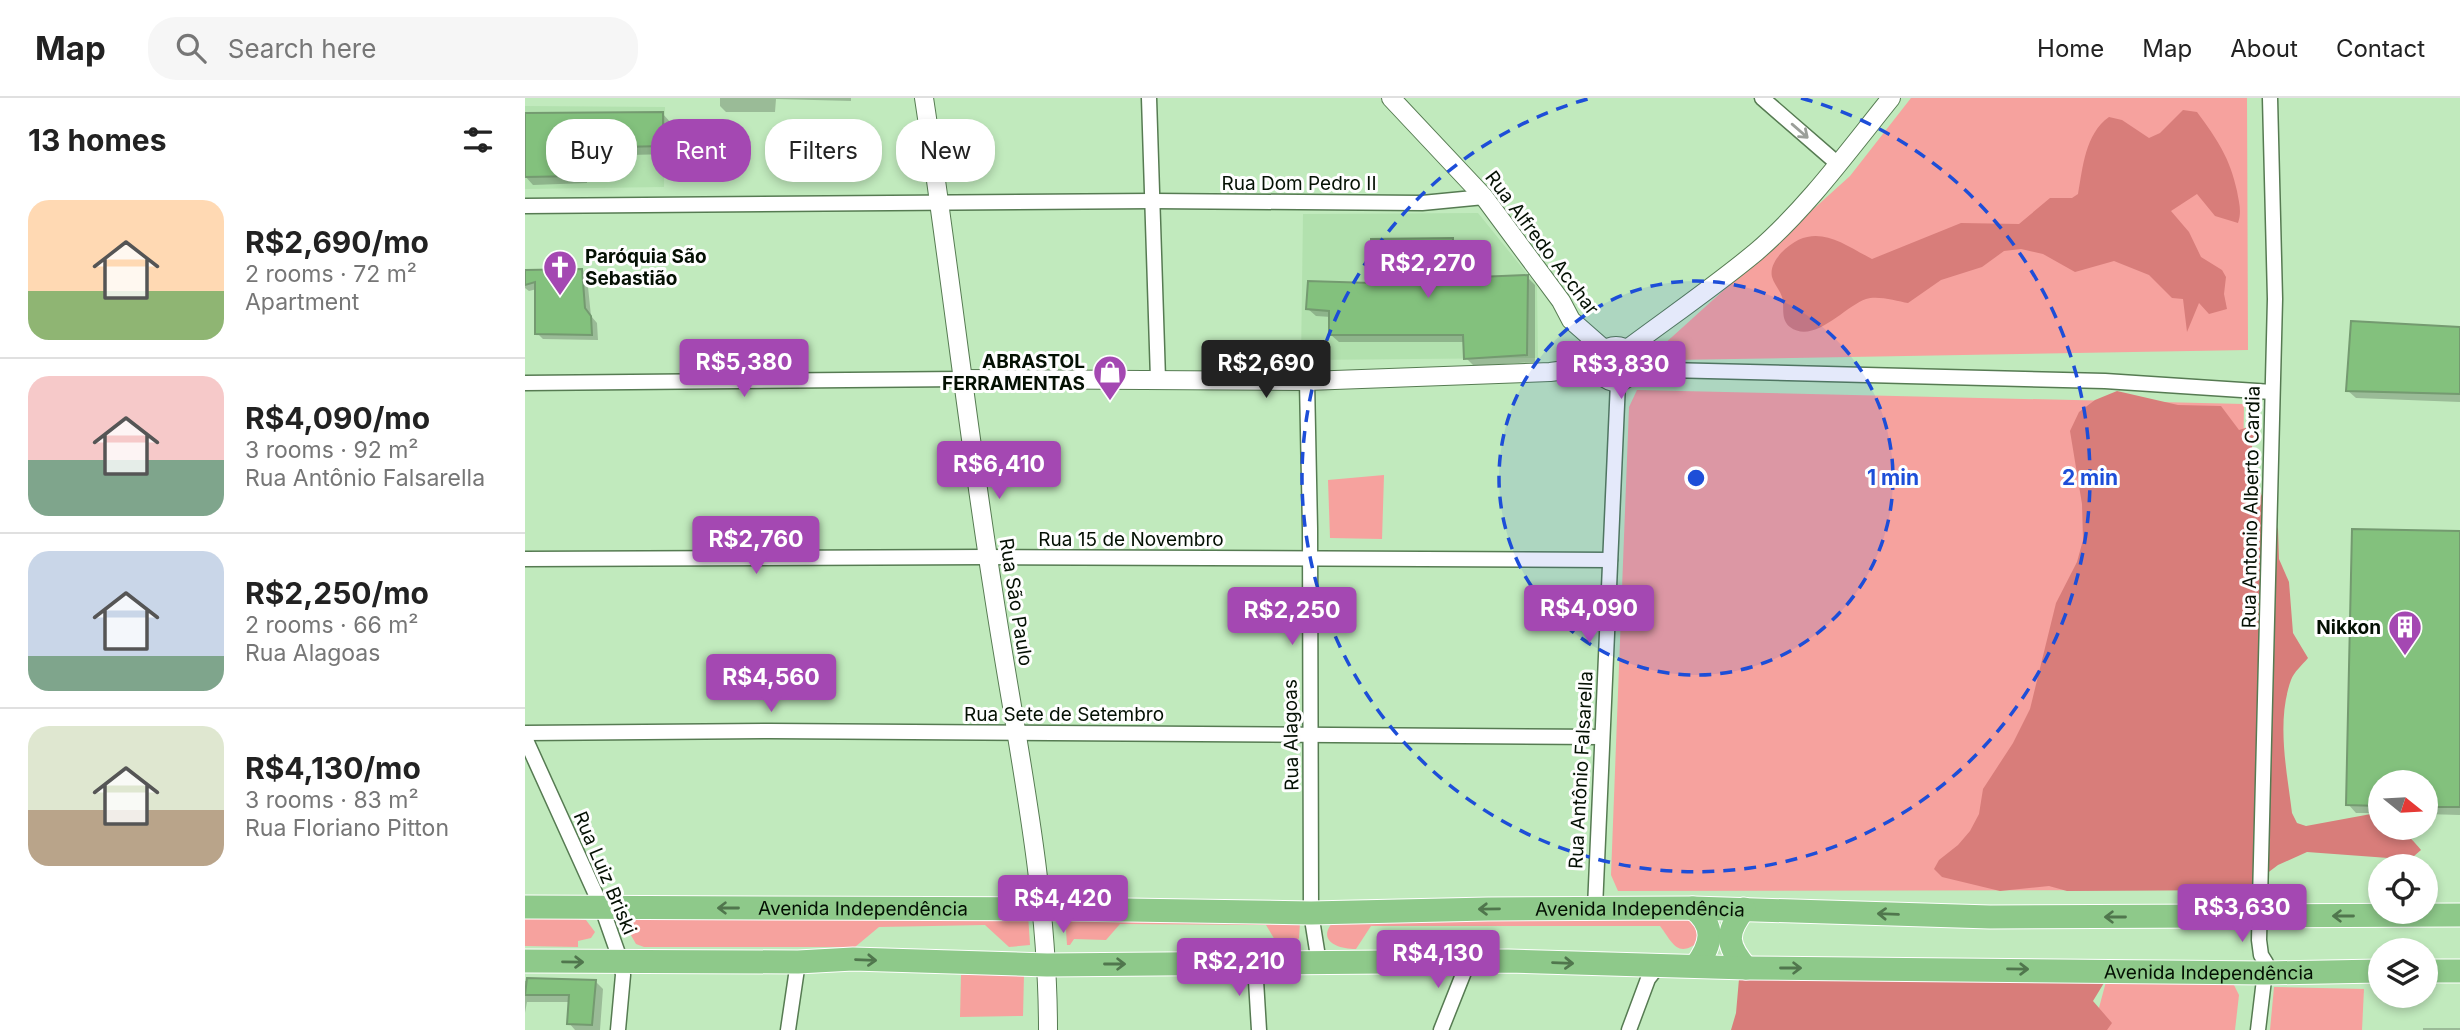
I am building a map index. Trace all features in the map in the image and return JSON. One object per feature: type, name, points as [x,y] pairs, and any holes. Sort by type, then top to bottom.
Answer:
[{"type":"main road","name":"Avenida Independência","points":[[525,907],[1311,913],[1693,908],[1990,917],[2460,915]]},
{"type":"main road","points":[[1693,908],[1705,917],[1710,932],[1704,956],[1696,967]]},
{"type":"main road","points":[[1744,909],[1733,922],[1729,937],[1735,955],[1746,968]]},
{"type":"main road","name":"Avenida Independência","points":[[525,961],[798,962],[853,959],[1047,965],[1468,962],[1746,968],[2265,973],[2368,971]]},
{"type":"main road","points":[[2438,971],[2460,971]]},
{"type":"street","name":"Rua São Paulo","points":[[924,98],[988,557],[1017,734],[1041,909],[1047,965],[1048,1030]]},
{"type":"street","points":[[1150,98],[1158,379]]},
{"type":"street","name":"Rua Alfredo Acchar","points":[[1391,98],[1484,197],[1561,301],[1571,320],[1601,354]]},
{"type":"street","points":[[1762,98],[1838,164]]},
{"type":"street","points":[[1629,352],[1756,251],[1791,217],[1838,164],[1891,98]]},
{"type":"street","name":"Rua Antonio Alberto Cardia","points":[[2258,1030],[2266,962],[2260,955],[2259,940],[2262,917],[2275,299],[2270,98]]},
{"type":"street","name":"Rua Dom Pedro II","points":[[525,206],[1153,201],[1422,203],[1484,197]]},
{"type":"street","points":[[1566,370],[1613,346],[1667,370]]},
{"type":"street","points":[[1618,379],[1633,369],[1629,352]]},
{"type":"street","points":[[1601,354],[1598,366],[1618,379]]},
{"type":"street","points":[[525,383],[963,379],[1307,381],[1566,370],[1618,379],[1667,370],[2105,381],[2272,392]]},
{"type":"street","name":"Rua Antônio Falsarella","points":[[1595,908],[1618,379]]},
{"type":"street","name":"Rua Alagoas","points":[[1307,381],[1311,913],[1319,963]]},
{"type":"street","name":"Rua 15 de Novembro","points":[[525,559],[1610,559]]},
{"type":"street","name":"Rua Sete de Setembro","points":[[525,736],[770,731],[1602,737]]},
{"type":"street","name":"Rua Luiz Briski","points":[[525,736],[602,908],[621,962],[623,975],[618,1030]]},
{"type":"street","points":[[788,1030],[798,962]]},
{"type":"street","points":[[1441,1030],[1468,962]]},
{"type":"street","points":[[1255,964],[1259,1030]]},
{"type":"street","points":[[1629,1030],[1648,979],[1658,966]]},
{"type":"shaded area","points":[[1911,98],[2247,98],[2248,350],[1672,360],[1665,356],[1662,346],[1850,176]]},
{"type":"shaded area","points":[[525,106],[665,107],[665,119],[651,119],[651,182],[664,182],[664,187],[525,189]]},
{"type":"shaded area","points":[[2183,110],[2197,112],[2222,149],[2234,179],[2240,211],[2238,223],[2215,216],[2197,194],[2171,211],[2189,232],[2201,257],[2222,270],[2226,277],[2224,294],[2227,309],[2209,314],[2199,303],[2187,332],[2183,299],[2172,298],[2149,275],[2114,261],[2075,272],[2043,254],[2021,249],[2004,251],[1982,267],[1941,280],[1908,303],[1871,298],[1858,303],[1819,328],[1799,331],[1787,324],[1782,297],[1773,280],[1772,270],[1779,256],[1793,243],[1815,236],[1827,237],[1872,259],[1961,223],[2019,224],[2050,198],[2072,198],[2078,194],[2090,142],[2101,124],[2109,117],[2122,120],[2149,138],[2160,133]]},
{"type":"shaded area","points":[[1478,213],[1537,286],[1538,358],[1301,360],[1303,214]]},
{"type":"shaded area","points":[[1637,390],[2244,404],[2236,890],[1618,891],[1611,875],[1629,407]]},
{"type":"shaded area","points":[[2117,391],[2178,405],[2221,406],[2239,430],[2255,425],[2249,469],[2278,529],[2279,559],[2289,582],[2293,633],[2308,658],[2291,680],[2284,713],[2284,746],[2292,813],[2297,823],[2306,826],[2368,815],[2368,840],[2412,840],[2421,850],[2416,854],[2368,854],[2368,856],[2307,852],[2278,865],[2245,890],[2067,891],[2049,886],[2000,891],[1942,877],[1934,869],[1939,860],[1970,831],[1979,814],[1983,789],[2013,743],[2030,709],[2056,603],[2077,562],[2083,540],[2082,504],[2070,431],[2079,412],[2095,400]]},
{"type":"shaded area","points":[[1384,475],[1382,539],[1330,538],[1328,480]]},
{"type":"shaded area","points":[[525,912],[577,912],[577,919],[586,920],[595,932],[591,938],[578,941],[578,947],[525,946]]},
{"type":"shaded area","points":[[1028,914],[1030,945],[1009,947],[985,925],[879,927],[855,947],[644,947],[636,944],[628,930],[633,918]]},
{"type":"shaded area","points":[[1065,915],[1300,922],[1299,938],[1295,945],[1286,948],[1278,945],[1266,925],[1120,924],[1106,940],[1074,939],[1067,945]]},
{"type":"shaded area","points":[[1694,917],[1700,941],[1686,949],[1676,947],[1660,926],[1371,926],[1356,949],[1335,945],[1330,942],[1327,932],[1336,919]]},
{"type":"shaded area","points":[[1749,972],[2107,978],[2093,1001],[2112,1023],[2107,1030],[1731,1030],[1736,1013],[1739,979]]},
{"type":"shaded area","points":[[961,975],[1024,975],[1023,1016],[960,1017]]},
{"type":"shaded area","points":[[2107,978],[2234,985],[2239,995],[2235,1030],[2093,1030]]},
{"type":"shaded area","points":[[2274,987],[2364,989],[2362,1030],[2270,1030]]},
{"type":"building","points":[[663,112],[663,119],[651,119],[651,146],[637,147],[637,119],[546,119],[546,177],[525,177],[525,113]]},
{"type":"building","points":[[1453,238],[1453,278],[1528,275],[1527,355],[1464,359],[1463,335],[1329,335],[1329,311],[1306,309],[1308,281],[1371,283],[1371,239]]},
{"type":"building","name":"Paróquia São Sebastião","points":[[582,269],[585,308],[591,316],[592,335],[535,334],[535,282],[525,285],[525,270]]},
{"type":"building","points":[[2351,321],[2460,327],[2460,394],[2346,391]]},
{"type":"building","name":"Nikkon","points":[[2352,529],[2460,531],[2460,807],[2438,807],[2438,770],[2368,770],[2368,806],[2346,805]]},
{"type":"building","points":[[527,978],[596,980],[592,1025],[567,1024],[569,995],[525,995]]},
{"type":"place","name":"Paróquia São Sebastião","points":[[560,297]]},
{"type":"place","name":"ABRASTOL FERRAMENTAS","points":[[1110,402]]},
{"type":"place","name":"Nikkon","points":[[2405,657]]}]
